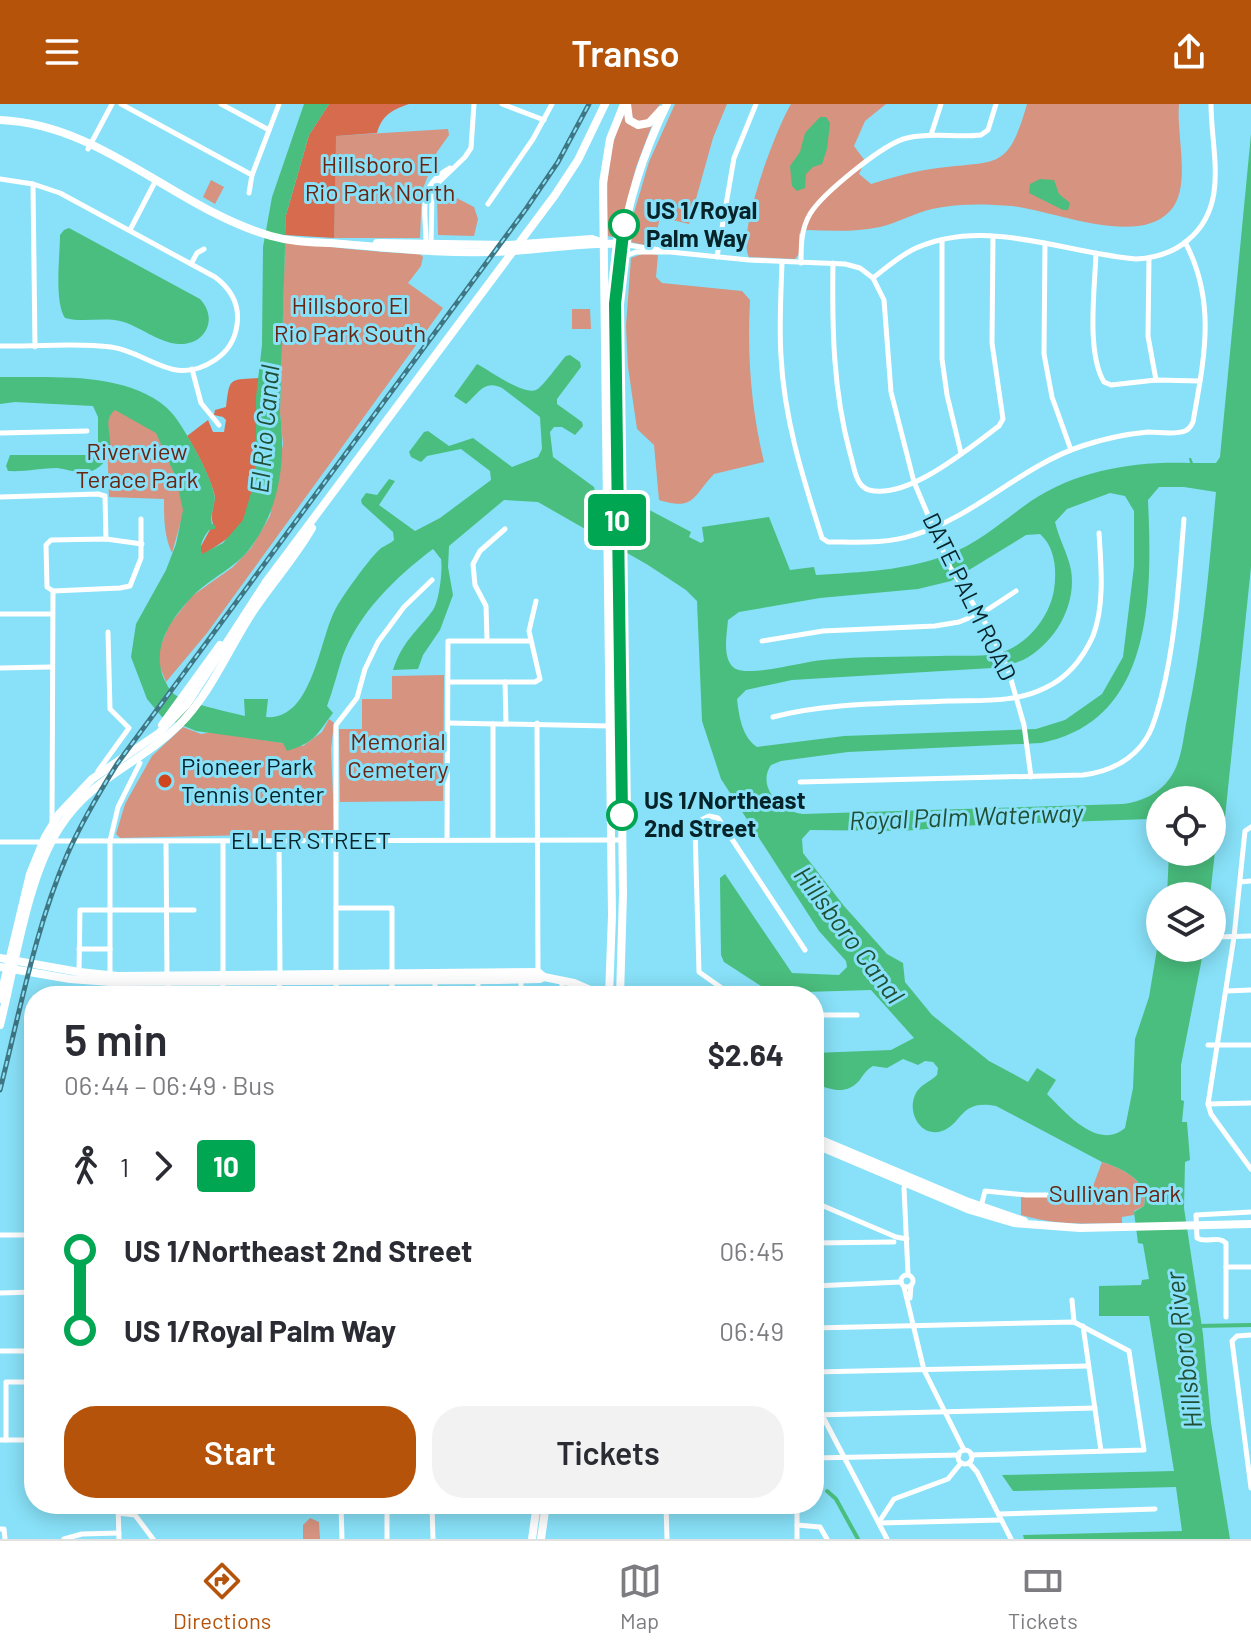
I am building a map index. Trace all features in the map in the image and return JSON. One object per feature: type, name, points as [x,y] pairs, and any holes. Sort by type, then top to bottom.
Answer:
[{"type":"main road","points":[[0,999],[36,867],[60,827],[81,800],[112,773],[169,734],[266,582],[566,179],[605,104]]},
{"type":"main road","points":[[625,104],[629,120],[643,125],[653,120],[666,104]]},
{"type":"main road","points":[[608,986],[612,923],[603,243],[605,161],[614,127],[625,104]]},
{"type":"main road","points":[[621,986],[623,937],[617,553],[617,270],[640,169],[666,104]]},
{"type":"main road","points":[[0,123],[54,129],[155,183],[259,233],[294,241],[338,244],[515,248]]},
{"type":"main road","points":[[428,247],[494,252],[592,239],[621,244]]},
{"type":"main road","points":[[494,252],[498,272]]},
{"type":"main road","points":[[604,371],[608,381],[616,384]]},
{"type":"main road","points":[[604,389],[612,394],[617,403]]},
{"type":"main road","points":[[140,763],[164,722],[193,696],[236,640],[320,513]]},
{"type":"main road","points":[[236,627],[236,640]]},
{"type":"main road","points":[[609,657],[613,666],[620,671]]},
{"type":"main road","points":[[609,676],[616,680],[620,691]]},
{"type":"main road","points":[[610,748],[615,758],[621,761]]},
{"type":"main road","points":[[8,963],[110,979]]},
{"type":"main road","points":[[8,963],[70,979],[410,978],[541,974],[579,986]]},
{"type":"main road","points":[[0,1025],[8,963]]},
{"type":"main road","points":[[410,978],[435,981],[478,977],[521,980],[540,979],[541,974]]},
{"type":"main road","points":[[824,1142],[906,1179],[918,1188],[1029,1223],[1070,1228],[1251,1224]]},
{"type":"main road","points":[[824,1148],[885,1174],[937,1189],[980,1210]]},
{"type":"main road","points":[[532,1539],[536,1514]]},
{"type":"main road","points":[[541,1539],[545,1514]]},
{"type":"street","points":[[89,147],[112,104]]},
{"type":"street","points":[[121,104],[252,175]]},
{"type":"street","points":[[249,193],[252,175],[279,104]]},
{"type":"street","points":[[428,247],[426,192],[471,148],[474,104]]},
{"type":"street","points":[[506,104],[544,120]]},
{"type":"street","points":[[488,204],[552,104]]},
{"type":"street","points":[[717,257],[734,158],[756,104]]},
{"type":"street","points":[[931,135],[941,104]]},
{"type":"street","points":[[801,263],[804,229],[820,199],[889,145],[911,136],[981,135],[988,130],[996,104]]},
{"type":"street","points":[[621,244],[717,257],[833,263],[857,267],[873,278],[904,254],[942,240],[993,237],[1128,258],[1149,258],[1172,251],[1185,242],[1198,231],[1207,217],[1215,193],[1211,104]]},
{"type":"street","points":[[225,105],[269,130]]},
{"type":"street","points":[[0,179],[33,184],[60,193],[191,264],[226,286],[234,299],[238,318],[235,334],[224,352],[209,363],[192,369],[163,368],[132,353],[108,347],[0,346]]},
{"type":"street","points":[[130,230],[155,183]]},
{"type":"street","points":[[33,184],[35,347]]},
{"type":"street","points":[[833,263],[833,344],[842,420],[859,483],[866,489],[876,490],[914,482],[935,473],[999,426],[1003,418],[992,343],[993,237]]},
{"type":"street","points":[[942,240],[942,359],[961,454]]},
{"type":"street","points":[[782,262],[781,357],[790,426],[802,476],[825,541],[889,540],[932,528],[962,514],[1035,466],[1071,450],[1129,435],[1188,429],[1193,422],[1205,348],[1203,292],[1194,259],[1185,242]]},
{"type":"street","points":[[1045,243],[1044,354],[1052,397],[1071,450]]},
{"type":"street","points":[[617,270],[625,257],[636,248]]},
{"type":"street","points":[[191,264],[197,253],[204,249]]},
{"type":"street","points":[[1096,253],[1094,335],[1101,378],[1111,385],[1156,380],[1200,381]]},
{"type":"street","points":[[1149,258],[1148,336],[1156,380]]},
{"type":"street","name":"DATE PALM ROAD","points":[[873,278],[884,300],[891,392],[914,482],[941,550],[981,614],[1008,669],[1024,725],[1031,777]]},
{"type":"street","points":[[192,369],[201,403],[219,425]]},
{"type":"street","points":[[0,433],[87,431]]},
{"type":"street","points":[[0,497],[105,496],[106,539]]},
{"type":"street","points":[[141,519],[142,544],[139,567],[127,587],[53,591],[47,587],[47,542],[106,539],[142,544]]},
{"type":"street","points":[[800,782],[1083,775],[1108,769],[1131,756],[1148,737],[1163,688],[1171,646],[1184,519]]},
{"type":"street","points":[[487,640],[486,606],[475,585],[473,564],[480,551],[505,529]]},
{"type":"street","points":[[773,717],[834,707],[1018,697],[1063,678],[1088,645],[1097,623],[1099,533]]},
{"type":"street","points":[[336,986],[336,725],[357,698],[365,669],[378,642],[404,607],[432,580]]},
{"type":"street","points":[[52,841],[53,591]]},
{"type":"street","points":[[762,641],[823,631],[947,624],[981,614],[1016,591]]},
{"type":"street","points":[[448,682],[535,682],[540,679],[529,641],[536,601]]},
{"type":"street","points":[[0,614],[52,614]]},
{"type":"street","points":[[52,812],[66,810],[129,728],[110,709],[108,632]]},
{"type":"street","points":[[447,840],[448,641],[529,641]]},
{"type":"street","points":[[0,668],[51,667]]},
{"type":"street","points":[[505,682],[506,723]]},
{"type":"street","points":[[448,723],[609,726]]},
{"type":"street","points":[[537,723],[541,974]]},
{"type":"street","points":[[493,724],[493,840]]},
{"type":"street","points":[[110,986],[110,841],[118,807],[140,763]]},
{"type":"street","points":[[719,986],[699,972],[695,828],[699,821],[709,816],[718,818],[805,950]]},
{"type":"street","points":[[1249,827],[1208,1104],[1211,1114],[1251,1169]]},
{"type":"street","name":"ELLER STREET","points":[[0,842],[622,840]]},
{"type":"street","points":[[279,841],[280,986]]},
{"type":"street","points":[[166,842],[168,986]]},
{"type":"street","points":[[223,842],[223,986]]},
{"type":"street","points":[[1240,882],[1251,881]]},
{"type":"street","points":[[336,908],[392,908],[392,986]]},
{"type":"street","points":[[79,972],[80,910],[194,910]]},
{"type":"street","points":[[1226,937],[1251,936]]},
{"type":"street","points":[[79,949],[110,949]]},
{"type":"street","points":[[478,977],[478,986]]},
{"type":"street","points":[[521,980],[521,986]]},
{"type":"street","points":[[562,980],[562,986]]},
{"type":"street","points":[[435,981],[435,986]]},
{"type":"street","points":[[1226,991],[1251,990]]},
{"type":"street","points":[[824,1015],[857,1015]]},
{"type":"street","points":[[1208,1045],[1251,1045]]},
{"type":"street","points":[[1208,1104],[1251,1103]]},
{"type":"street","points":[[906,1179],[912,1326]]},
{"type":"street","points":[[907,1204],[918,1188]]},
{"type":"street","points":[[980,1210],[985,1191],[1026,1195],[1092,1195]]},
{"type":"street","points":[[824,1206],[907,1239]]},
{"type":"street","points":[[1226,1317],[1226,1243],[1220,1239],[1203,1241],[1197,1238],[1196,1215],[1251,1212]]},
{"type":"street","points":[[878,1242],[885,1232]]},
{"type":"street","points":[[0,1235],[24,1235]]},
{"type":"street","points":[[824,1243],[894,1242]]},
{"type":"street","points":[[1226,1267],[1251,1267]]},
{"type":"street","points":[[879,1523],[894,1499],[948,1479],[961,1463],[961,1453],[945,1412],[924,1370],[902,1285],[902,1278],[908,1274]]},
{"type":"street","points":[[824,1286],[911,1285]]},
{"type":"street","points":[[0,1293],[24,1292]]},
{"type":"street","points":[[1072,1300],[1074,1322]]},
{"type":"street","points":[[824,1328],[1074,1322],[1082,1325],[1129,1351],[1144,1450],[824,1458]]},
{"type":"street","points":[[1082,1325],[1101,1451]]},
{"type":"street","points":[[1251,1335],[1234,1338],[1251,1488]]},
{"type":"street","points":[[0,1351],[24,1351]]},
{"type":"street","points":[[824,1372],[1088,1366]]},
{"type":"street","points":[[24,1382],[6,1382],[3,1440],[24,1440]]},
{"type":"street","points":[[824,1415],[1095,1408]]},
{"type":"street","points":[[824,1419],[887,1539]]},
{"type":"street","points":[[969,1463],[971,1455]]},
{"type":"street","points":[[961,1463],[969,1463],[977,1472],[1011,1539]]},
{"type":"street","points":[[879,1523],[1155,1509]]},
{"type":"street","points":[[64,1539],[82,1534],[119,1536],[118,1514]]},
{"type":"street","points":[[126,1514],[135,1515],[153,1539]]},
{"type":"street","points":[[341,1514],[342,1539]]},
{"type":"street","points":[[387,1514],[387,1539]]},
{"type":"street","points":[[432,1514],[433,1539]]},
{"type":"street","points":[[666,1514],[667,1539]]},
{"type":"street","points":[[797,1514],[797,1539]]},
{"type":"street","points":[[797,1525],[820,1527],[827,1539]]},
{"type":"street","points":[[2,1529],[5,1539]]},
{"type":"green space","points":[[630,104],[660,104],[647,123],[633,120]]},
{"type":"green space","points":[[675,104],[727,104],[713,138],[689,224],[660,217],[652,254],[658,255],[656,277],[662,283],[742,291],[750,300],[751,382],[764,462],[714,474],[692,500],[680,504],[659,500],[654,445],[637,429],[626,326],[631,258],[642,254],[644,245],[631,242],[628,233],[649,162]]},
{"type":"green space","points":[[791,104],[886,104],[865,121],[854,146],[865,161],[859,174],[871,184],[921,171],[998,158],[1014,141],[1027,104],[1179,104],[1180,189],[1170,211],[1156,221],[1137,226],[1095,224],[1012,206],[962,205],[932,209],[871,229],[807,230],[799,234],[799,254],[795,259],[749,257],[746,245],[753,205],[776,135]]},
{"type":"green space","points":[[625,114],[627,120],[652,125],[636,167],[620,230],[614,237],[608,236],[608,174],[613,143]]},
{"type":"green space","name":"Hillsboro El Rio Park North","points":[[448,129],[449,135],[437,152],[422,191],[420,238],[334,238],[335,136]]},
{"type":"green space","points":[[211,180],[224,187],[215,204],[203,197]]},
{"type":"green space","points":[[443,191],[474,207],[478,219],[474,236],[438,235],[437,198]]},
{"type":"green space","name":"Hillsboro El Rio Park South","points":[[285,243],[420,254],[423,257],[421,266],[408,283],[443,308],[207,633],[166,682],[158,662],[159,650],[169,625],[192,596],[233,567],[251,548],[270,516],[283,444],[280,413]]},
{"type":"green space","points":[[572,309],[590,309],[591,329],[572,329]]},
{"type":"green space","name":"Riverview Terace Park","points":[[106,408],[119,411],[156,432],[176,478],[184,510],[172,553],[164,520],[164,499],[109,497]]},
{"type":"green space","name":"Memorial Cemetery","points":[[444,675],[443,801],[340,802],[339,729],[362,729],[362,699],[392,699],[392,676]]},
{"type":"green space","points":[[329,719],[334,723],[331,749],[335,841],[253,841],[249,835],[120,838],[116,834],[125,804],[152,756],[183,727],[201,734],[212,732],[303,746],[322,732]]},
{"type":"green space","name":"Sullivan Park","points":[[1102,1162],[1126,1172],[1143,1189],[1144,1206],[1134,1211],[1134,1215],[1122,1217],[1122,1223],[1058,1222],[1021,1215],[1021,1197],[1089,1197]]},
{"type":"green space","points":[[310,1518],[319,1522],[320,1539],[303,1539],[303,1525]]},
{"type":"shaded area","points":[[329,104],[409,104],[388,114],[377,133],[336,136],[334,238],[285,235],[286,215],[309,135]]},
{"type":"shaded area","points":[[259,378],[256,467],[250,502],[236,530],[202,555],[200,548],[213,524],[215,496],[206,471],[187,436],[208,420],[213,432],[224,432],[226,420],[214,415],[215,410],[226,407],[230,385],[236,380]]},
{"type":"water","points":[[304,104],[329,104],[309,135],[286,215],[280,413],[282,448],[275,500],[261,532],[245,555],[198,591],[183,607],[170,625],[161,646],[161,668],[174,694],[245,716],[244,699],[268,699],[266,717],[282,715],[304,693],[338,604],[374,555],[394,540],[393,532],[362,504],[366,493],[377,495],[389,479],[395,481],[379,505],[415,531],[440,518],[491,480],[490,471],[461,449],[427,456],[421,462],[411,457],[409,452],[424,432],[428,431],[449,446],[473,438],[512,467],[538,457],[542,449],[540,417],[502,388],[486,386],[466,404],[454,396],[477,364],[514,386],[530,391],[539,388],[566,356],[570,355],[580,362],[581,367],[557,399],[557,404],[582,422],[583,426],[575,435],[562,427],[554,427],[550,432],[553,457],[594,487],[599,511],[625,525],[640,505],[691,532],[689,537],[701,543],[704,541],[702,527],[769,517],[790,570],[814,567],[816,575],[867,572],[933,560],[981,537],[1049,490],[1087,475],[1127,466],[1190,463],[1189,458],[1193,463],[1216,463],[1220,457],[1251,134],[1251,567],[1226,808],[1226,786],[1163,786],[1180,757],[1193,691],[1216,492],[1184,487],[1159,487],[1148,500],[1149,574],[1139,648],[1126,681],[1106,709],[1078,730],[1041,743],[848,752],[781,761],[771,765],[767,773],[773,797],[787,809],[803,814],[1123,804],[1146,798],[1146,819],[902,831],[810,830],[802,839],[803,853],[887,954],[903,963],[905,982],[932,1015],[989,1061],[1028,1082],[1037,1068],[1056,1080],[1047,1094],[1073,1119],[1093,1132],[1115,1134],[1125,1128],[1133,1088],[1135,1039],[1149,997],[1155,962],[1201,962],[1181,1065],[1182,1122],[1187,1122],[1190,1160],[1185,1162],[1184,1208],[1203,1334],[1211,1423],[1230,1539],[1024,1539],[1023,1535],[1182,1531],[1176,1487],[1013,1491],[1002,1475],[1174,1471],[1149,1316],[1099,1316],[1099,1286],[1141,1285],[1142,1280],[1149,1279],[1143,1244],[1138,1243],[1134,1212],[1144,1206],[1143,1189],[1126,1172],[996,1106],[975,1106],[949,1128],[928,1131],[914,1116],[913,1102],[919,1089],[937,1075],[938,1068],[933,1062],[925,1061],[918,1065],[903,1059],[887,1068],[873,1066],[854,1086],[843,1090],[824,1087],[824,1053],[891,1050],[914,1038],[871,990],[824,991],[824,986],[761,986],[724,962],[721,955],[720,878],[725,874],[792,973],[839,975],[847,967],[846,961],[819,931],[721,779],[702,721],[697,601],[686,590],[538,502],[504,500],[449,546],[448,567],[453,595],[440,630],[423,655],[418,669],[393,670],[406,644],[433,610],[437,600],[441,559],[433,549],[392,584],[358,626],[342,658],[327,706],[333,713],[314,737],[304,744],[287,751],[283,743],[196,731],[162,717],[147,699],[131,657],[136,624],[166,570],[176,544],[183,510],[176,478],[156,433],[115,410],[109,420],[107,457],[95,470],[79,472],[57,468],[8,471],[6,466],[10,455],[98,455],[98,417],[93,406],[0,404],[0,377],[65,377],[109,382],[150,396],[167,408],[195,450],[214,494],[211,520],[216,526],[203,539],[202,554],[223,543],[243,520],[256,476],[256,397],[262,345],[263,247],[272,197]],"holes":[[[1110,493],[1125,496],[1134,511],[1134,566],[1123,657],[1102,694],[1065,720],[1036,729],[844,736],[757,747],[748,738],[740,719],[737,699],[746,690],[792,680],[992,668],[1019,661],[1034,653],[1061,622],[1070,597],[1071,570],[1055,522],[1067,509]],[[1040,534],[1049,545],[1054,559],[1055,582],[1047,611],[1026,639],[1006,651],[981,655],[838,659],[749,671],[733,667],[727,657],[728,620],[739,612],[820,598],[918,589],[951,581],[1026,535]]]},
{"type":"water","points":[[820,117],[826,117],[830,123],[827,149],[822,164],[806,174],[805,188],[797,191],[792,186],[790,166],[800,152],[805,133]]},
{"type":"water","points":[[1040,179],[1054,180],[1059,194],[1070,203],[1068,210],[1029,193],[1030,184]]},
{"type":"water","points":[[69,228],[200,299],[206,307],[209,323],[202,336],[196,341],[178,344],[120,321],[65,318],[59,290],[60,235]]},
{"type":"water","points":[[1168,866],[1213,866],[1212,882],[1168,882]]},
{"type":"waterway","name":"Hillsboro River","points":[[1197,1326],[1251,1325]]},
{"type":"waterway","points":[[827,1491],[836,1499],[858,1539]]},
{"type":"railway","points":[[25,986],[46,912],[72,843],[117,764],[526,209],[558,162],[589,104]]},
{"type":"railway","points":[[0,1090],[24,992]]},
{"type":"bus line","name":"10","points":[[622,815],[615,304],[624,225]]},
{"type":"place","name":"US 1/Royal Palm Way","points":[[624,225]]},
{"type":"place","name":"Pioneer Park Tennis Center","points":[[165,781]]},
{"type":"place","name":"US 1/Northeast 2nd Street","points":[[622,815]]},
{"type":"water label","name":"El Rio Canal","points":[[265,429]]},
{"type":"water label","name":"Royal Palm Waterway","points":[[966,817]]},
{"type":"water label","name":"Hillsboro Canal","points":[[849,935]]}]
